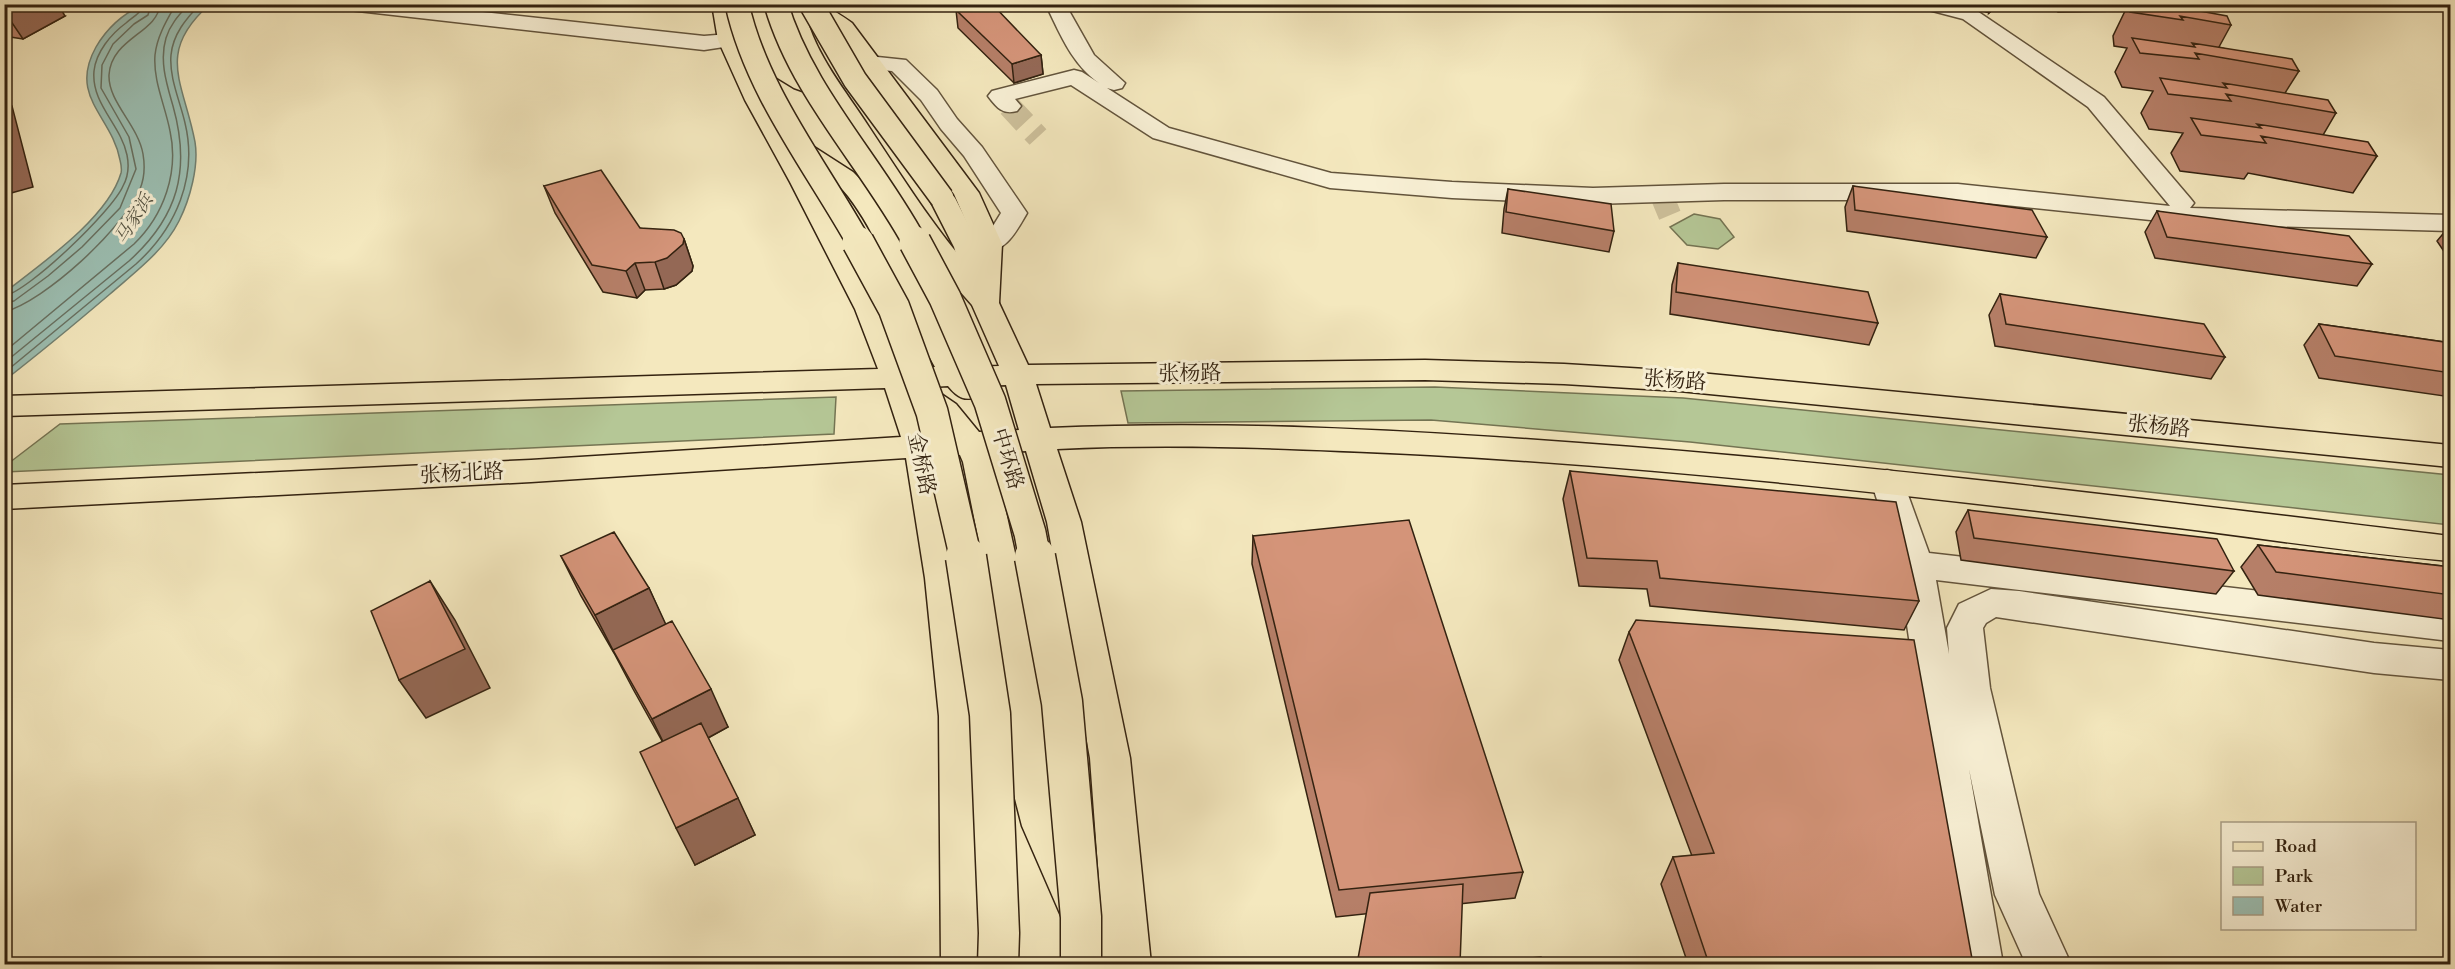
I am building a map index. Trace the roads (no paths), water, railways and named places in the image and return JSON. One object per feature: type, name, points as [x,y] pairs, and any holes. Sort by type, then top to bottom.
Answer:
[{"type":"main road","name":"金桥路","points":[[722,4],[729,40],[869,309],[897,378],[920,447],[943,578],[958,716],[963,964]]},
{"type":"main road","points":[[737,4],[742,27],[766,85],[846,220],[894,308],[932,412],[964,543],[990,714],[999,933],[998,964]]},
{"type":"main road","name":"中环路","points":[[776,4],[781,21],[807,76],[897,209],[945,298],[990,402],[1030,533],[1062,702],[1081,917],[1081,964]]},
{"type":"main road","points":[[793,4],[799,32],[837,95],[930,237],[986,303]]},
{"type":"main road","points":[[802,4],[836,20],[966,193],[989,244],[986,303]]},
{"type":"main road","points":[[811,4],[823,31],[845,67],[942,198],[967,247],[986,303],[1018,376],[1036,440],[1064,522],[1110,758],[1128,964]]},
{"type":"main road","points":[[756,5],[799,32]]},
{"type":"main road","points":[[756,5],[766,35],[784,72],[794,79],[837,95]]},
{"type":"main road","points":[[776,134],[844,177],[858,191],[890,243],[920,303],[938,347],[956,377],[984,408],[1036,440]]},
{"type":"main road","name":"张杨路","points":[[897,378],[1425,370],[1576,375],[1679,381],[2451,456]]},
{"type":"main road","points":[[4,406],[897,378],[945,411],[971,444],[979,462],[1000,562],[1020,682],[1032,787],[1043,826],[1104,964]]},
{"type":"main road","points":[[920,447],[1036,440],[1185,436],[1427,443],[1694,461],[1887,481],[2451,549]]},
{"type":"main road","name":"张杨北路","points":[[7,497],[709,461],[920,447]]},
{"type":"street","points":[[349,4],[704,43],[729,40]]},
{"type":"street","points":[[1059,4],[1058,9],[1083,59],[1096,72],[1178,123],[1305,155],[1425,170],[1589,179],[1951,178],[2087,190],[2181,203],[2451,210]]},
{"type":"street","points":[[1555,4],[1674,4]]},
{"type":"street","points":[[1928,4],[1970,15],[2096,102],[2181,203]]},
{"type":"street","points":[[868,63],[898,65],[929,95],[949,124],[973,152],[1014,213],[1003,231],[989,244]]},
{"type":"street","points":[[1008,106],[1000,96],[1074,77],[1161,133],[1330,180],[1441,189],[1593,196],[1724,192],[1958,192],[2189,216],[2451,224]]},
{"type":"street","points":[[1887,481],[1916,565],[1980,964]]},
{"type":"street","points":[[1916,565],[2451,627]]},
{"type":"street","points":[[2048,964],[2017,895],[1985,759],[1971,688],[1965,628],[1972,614],[1991,603],[2019,605],[2374,658],[2451,665]]},
{"type":"water","name":"马家浜","points":[[142,5],[209,5],[192,22],[182,38],[178,54],[180,85],[196,151],[195,172],[187,203],[173,232],[148,260],[71,327],[5,380],[5,292],[54,254],[88,223],[114,190],[121,173],[116,145],[89,93],[87,80],[89,64],[100,40],[110,28],[122,17]]},
{"type":"tunnel","points":[[1009,106],[1038,137]]},
{"type":"tunnel","points":[[1661,194],[1673,223]]}]
